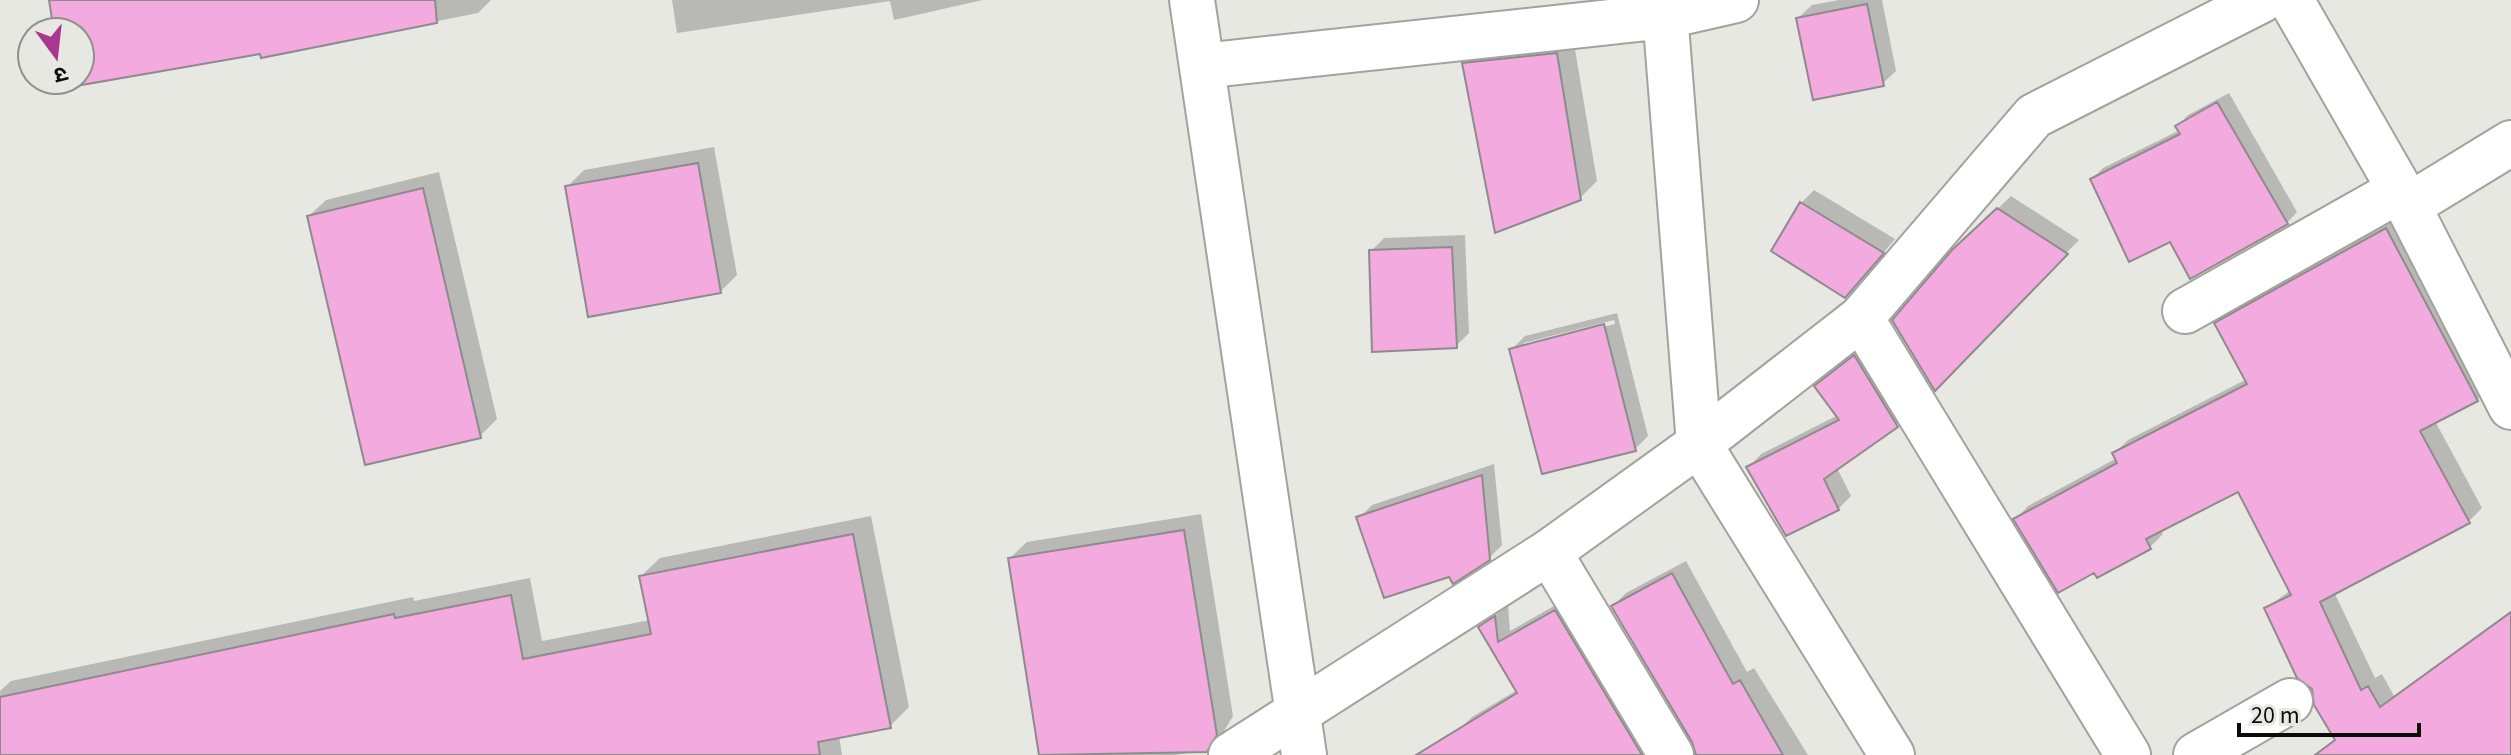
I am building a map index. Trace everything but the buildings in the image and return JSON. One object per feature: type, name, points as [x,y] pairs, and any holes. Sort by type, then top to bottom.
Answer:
[{"type":"street","points":[[1192,0],[1304,755]]},
{"type":"street","points":[[1202,66],[1736,0]]},
{"type":"street","points":[[1231,755],[1549,552],[1699,444],[1861,318],[2034,116],[2262,0]]},
{"type":"street","points":[[2291,0],[2404,198],[2508,394]]},
{"type":"street","points":[[1665,8],[1699,444],[1892,755]]},
{"type":"street","points":[[2185,311],[2511,143]]},
{"type":"street","points":[[1861,318],[2128,755]]},
{"type":"street","points":[[1549,552],[1671,755]]},
{"type":"street","points":[[2196,755],[2290,701]]}]
